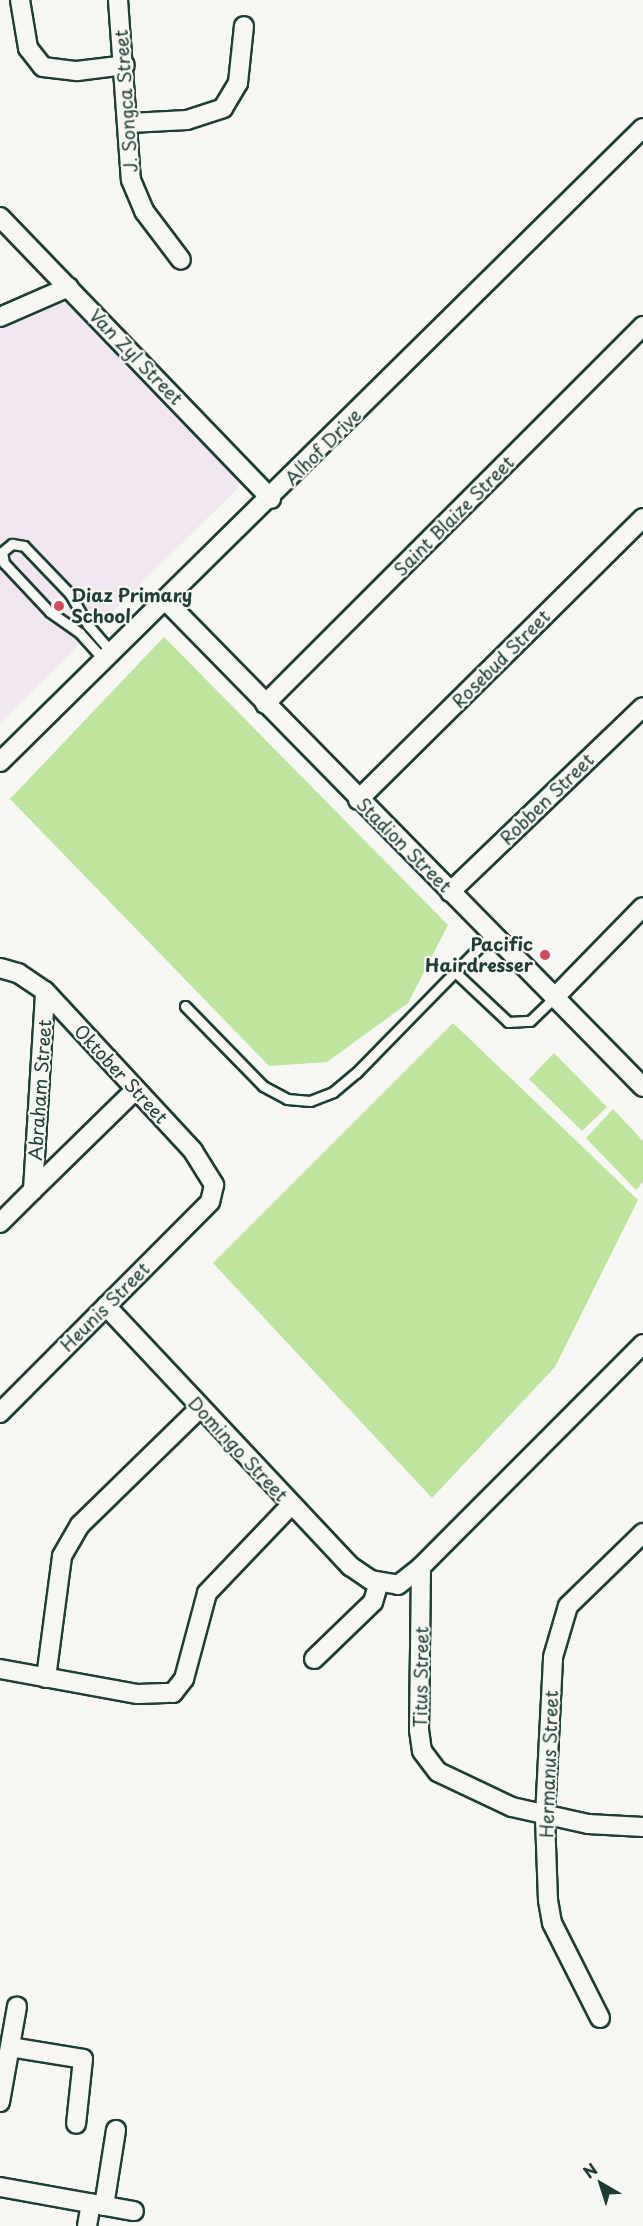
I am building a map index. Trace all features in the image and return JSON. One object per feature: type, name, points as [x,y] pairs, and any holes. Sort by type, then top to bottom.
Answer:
[{"type":"street","points":[[20,0],[28,48],[43,67],[77,71],[125,65]]},
{"type":"street","name":"J. Songca Street","points":[[118,0],[130,123],[129,158],[135,193],[181,260]]},
{"type":"street","points":[[130,123],[187,120],[223,108],[238,83],[244,26]]},
{"type":"street","name":"Alhof Drive","points":[[0,762],[271,498],[643,128]]},
{"type":"street","name":"Van Zyl Street","points":[[0,217],[271,498]]},
{"type":"street","points":[[0,317],[69,287]]},
{"type":"street","name":"Saint Blaize Street","points":[[265,704],[643,326]]},
{"type":"street","name":"Rosebud Street","points":[[358,800],[643,518]]},
{"type":"street","name":"Stadion Street","points":[[166,601],[358,800],[556,996],[642,1085]]},
{"type":"street","name":"Robben Street","points":[[450,892],[643,706]]},
{"type":"street","points":[[556,996],[643,907]]},
{"type":"street","name":"Oktober Street","points":[[0,968],[18,973],[45,991],[209,1170],[214,1185],[210,1202]]},
{"type":"street","name":"Abraham Street","points":[[33,1190],[45,991]]},
{"type":"street","name":"Abraham Street","points":[[0,1222],[136,1089]]},
{"type":"street","name":"Heunis Street","points":[[0,1413],[210,1202]]},
{"type":"street","name":"Domingo Street","points":[[106,1306],[200,1409],[350,1566],[379,1582]]},
{"type":"street","points":[[314,1659],[373,1602],[379,1582],[398,1585],[421,1567],[643,1344]]},
{"type":"street","points":[[46,1678],[62,1556],[80,1525],[200,1409]]},
{"type":"street","points":[[0,1669],[154,1695],[178,1690],[207,1593],[291,1505]]},
{"type":"street","name":"Hermanus Street","points":[[600,2018],[552,1923],[545,1817],[553,1657],[561,1618],[577,1595],[643,1533]]},
{"type":"street","name":"Titus Street","points":[[421,1567],[419,1730],[429,1764],[452,1781],[545,1817],[643,1827]]},
{"type":"street","points":[[0,2102],[17,2007]]},
{"type":"street","points":[[10,2047],[83,2059],[76,2124]]},
{"type":"street","points":[[87,2226],[97,2204],[116,2130]]},
{"type":"street","points":[[0,2187],[134,2211]]},
{"type":"lane","points":[[12,544],[24,546],[70,594],[108,657],[50,612],[4,563],[2,552],[12,544]]},
{"type":"lane","points":[[185,1006],[263,1086],[287,1099],[310,1101],[333,1092],[356,1073],[492,934]]},
{"type":"lane","points":[[455,972],[508,1022],[530,1021],[556,996]]},
{"type":"shaded area","name":"Diaz Primary School","points":[[57,302],[73,305],[238,472],[237,489],[0,723],[0,328]]},
{"type":"green space","points":[[164,637],[448,925],[408,1003],[327,1062],[269,1066],[10,799]]},
{"type":"green space","points":[[453,1023],[638,1200],[555,1367],[432,1498],[213,1263]]},
{"type":"green space","points":[[554,1053],[607,1107],[582,1131],[529,1079]]},
{"type":"green space","points":[[613,1109],[643,1141],[643,1182],[636,1190],[586,1138]]},
{"type":"place","name":"Diaz Primary School","points":[[59,606]]},
{"type":"place","name":"Pacific Hairdresser","points":[[545,955]]}]
